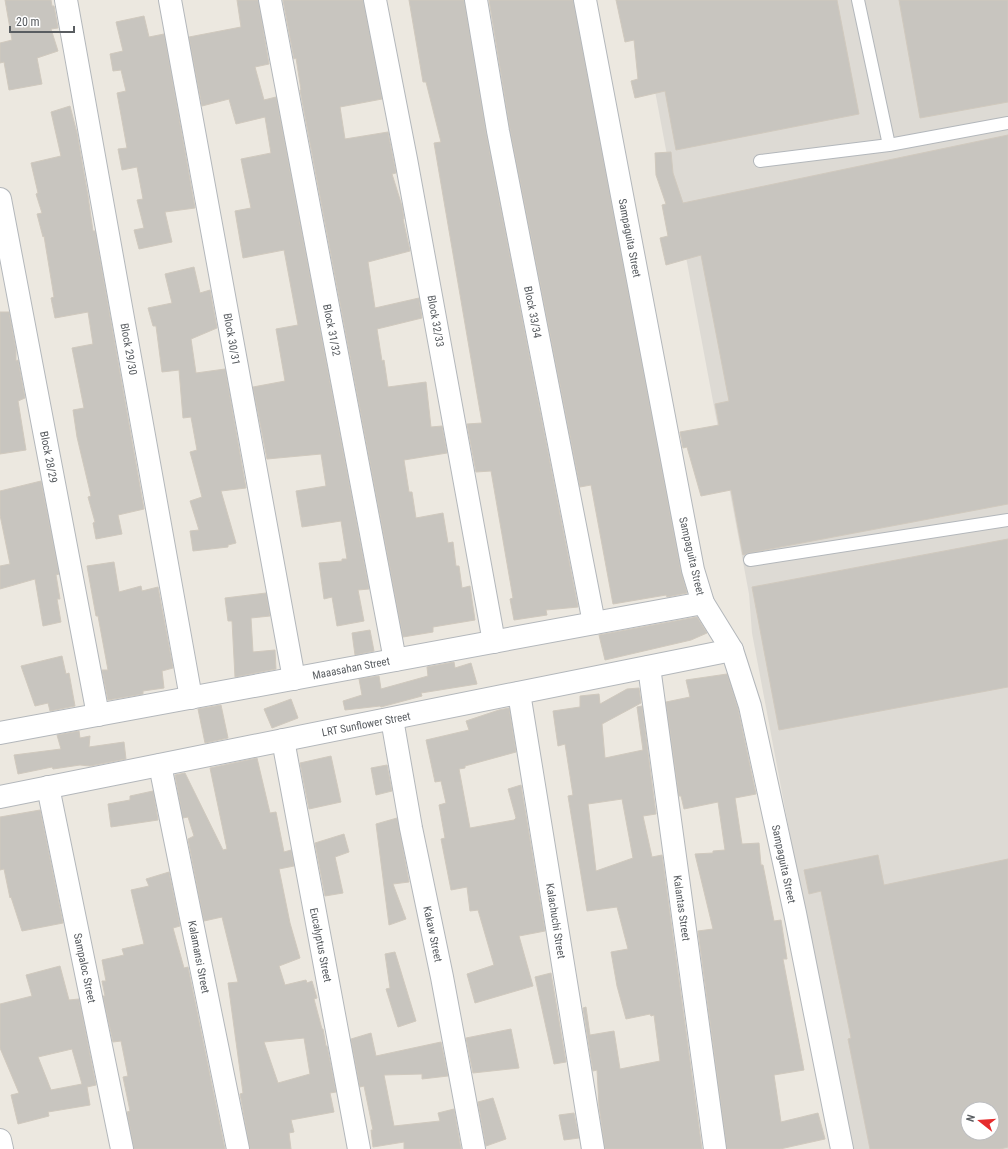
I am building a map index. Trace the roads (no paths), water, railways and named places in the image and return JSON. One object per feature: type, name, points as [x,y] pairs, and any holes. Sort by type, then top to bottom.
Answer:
[{"type":"street","name":"Block 29/30","points":[[66,0],[191,698]]},
{"type":"street","name":"Block 30/31","points":[[170,0],[294,679]]},
{"type":"street","name":"Block 31/32","points":[[270,0],[395,660]]},
{"type":"street","name":"Block 32/33","points":[[375,0],[406,159],[494,642]]},
{"type":"street","name":"Block 33/34","points":[[476,0],[498,131],[594,623]]},
{"type":"street","name":"Sampaguita Street","points":[[585,0],[693,570],[703,603],[732,650],[750,706],[796,920],[842,1149]]},
{"type":"street","name":"Block 28/29","points":[[0,199],[98,715]]},
{"type":"street","name":"Maaasahan Street","points":[[0,733],[703,603]]},
{"type":"street","name":"LRT Sunflower Street","points":[[0,797],[732,650]]},
{"type":"street","name":"Kalantas Street","points":[[649,667],[715,1149]]},
{"type":"street","name":"Kalachuchi Street","points":[[519,693],[593,1149]]},
{"type":"street","name":"Kakaw Street","points":[[392,719],[411,828],[442,977],[474,1149]]},
{"type":"street","name":"Eucalyptus Street","points":[[283,740],[359,1149]]},
{"type":"street","name":"Kalamansi Street","points":[[160,765],[238,1149]]},
{"type":"street","name":"Sampaloc Street","points":[[48,787],[122,1149]]},
{"type":"street","points":[[0,1140],[2,1149]]},
{"type":"lane","points":[[858,0],[889,146]]},
{"type":"lane","points":[[760,161],[889,146],[1008,123]]},
{"type":"lane","points":[[750,560],[1008,520]]}]
